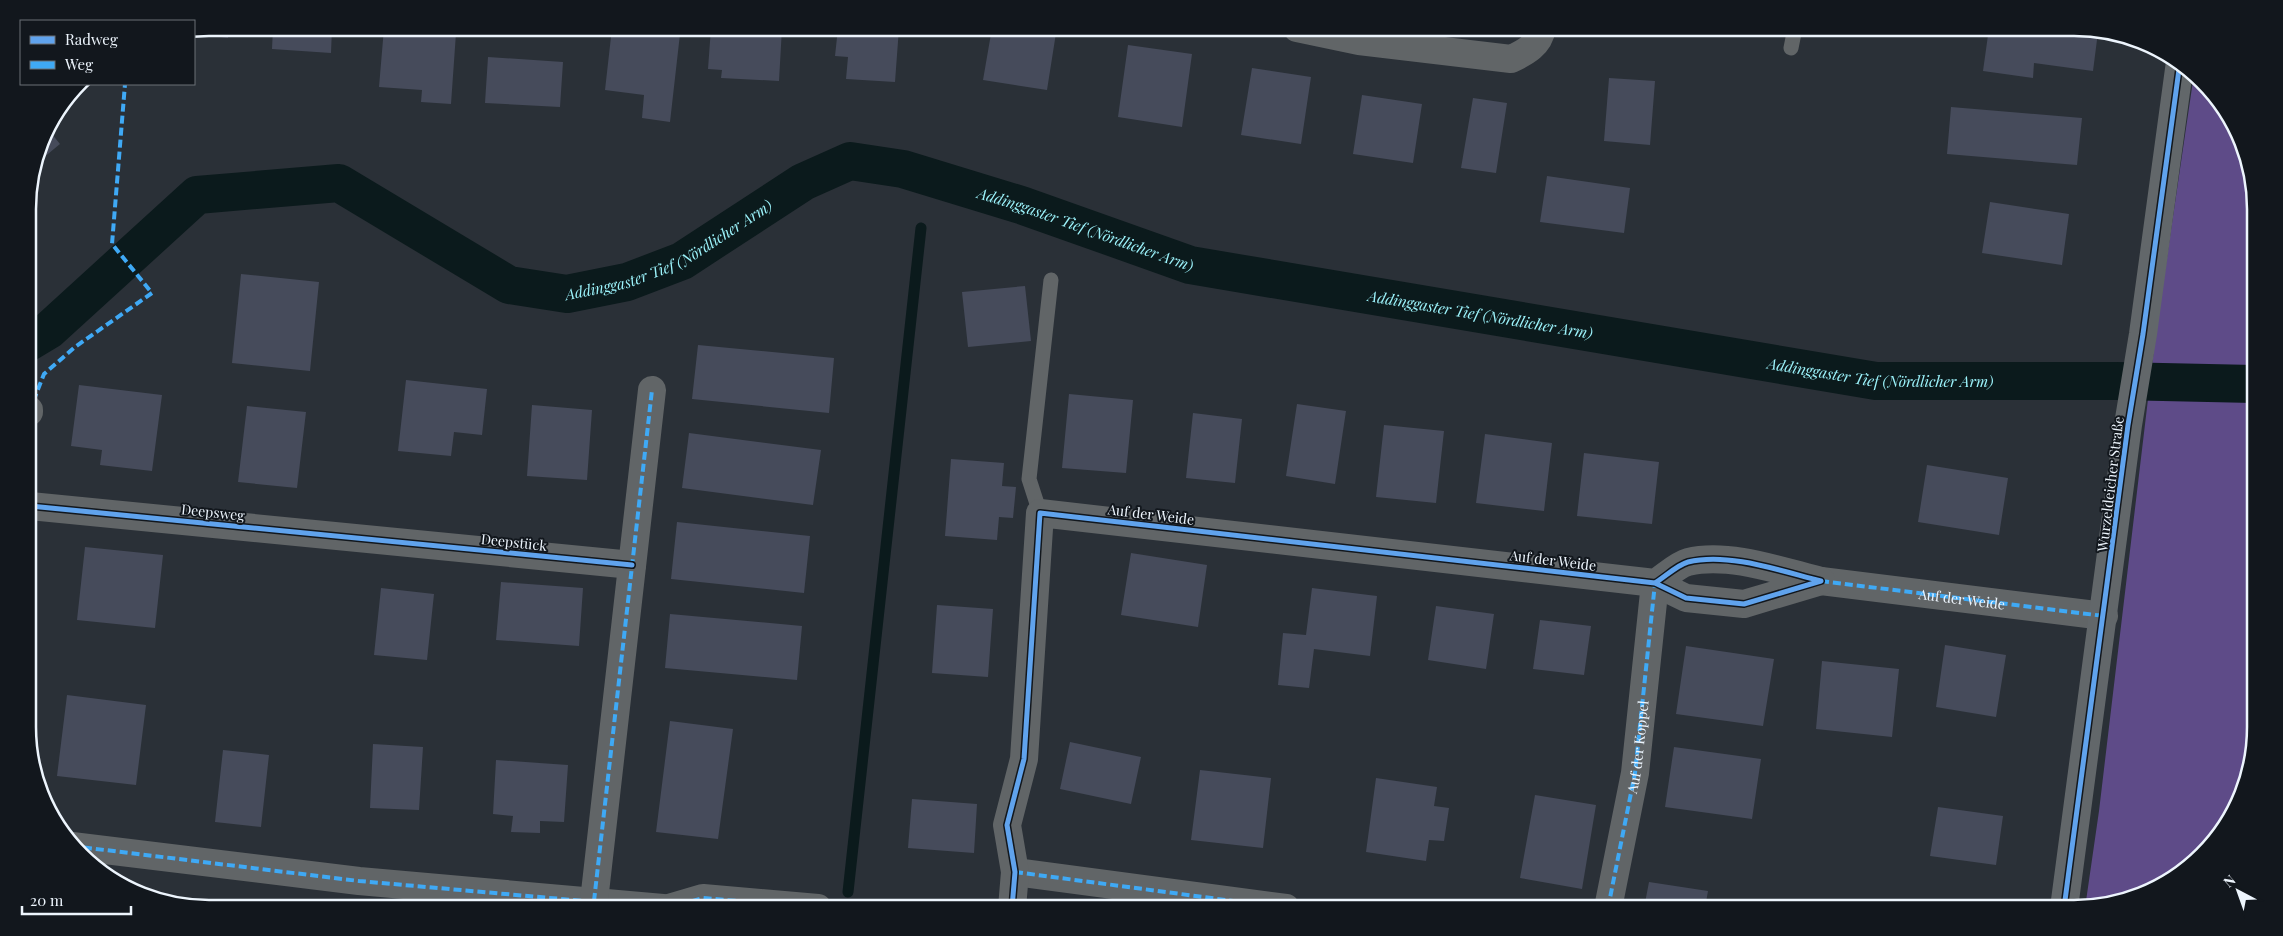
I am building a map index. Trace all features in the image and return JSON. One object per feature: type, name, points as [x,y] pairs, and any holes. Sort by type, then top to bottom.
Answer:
[{"type":"main road","name":"Wurzeldeicher Straße","points":[[2065,899],[2128,425],[2143,334],[2179,72]]},
{"type":"street","points":[[1340,36],[1511,59],[1529,51],[1539,36]]},
{"type":"street","points":[[594,900],[652,390]]},
{"type":"street","name":"Deepsweg","points":[[36,507],[394,541]]},
{"type":"street","points":[[1013,900],[1015,872],[1007,825],[1024,759],[1040,512]]},
{"type":"street","name":"Auf der Weide","points":[[1040,512],[1655,583],[1686,598],[1744,604],[1821,581]]},
{"type":"street","name":"Deepstück","points":[[394,541],[632,565]]},
{"type":"street","name":"Auf der Weide","points":[[1655,583],[1686,563],[1718,559],[1766,567],[1821,581],[2104,616]]},
{"type":"street","name":"Auf der Koppel","points":[[1610,899],[1635,773],[1655,583]]},
{"type":"street","points":[[86,848],[359,881],[580,900]]},
{"type":"street","points":[[1015,872],[1222,899]]},
{"type":"street","points":[[697,900],[703,898],[723,900]]},
{"type":"lane","points":[[1791,48],[1793,36]]},
{"type":"lane","points":[[1040,512],[1029,479],[1051,280]]},
{"type":"shaded area","points":[[2193,84],[2211,104],[2224,123],[2234,143],[2241,164],[2247,209],[2247,727],[2245,750],[2238,783],[2229,803],[2218,823],[2196,849],[2170,871],[2150,882],[2130,891],[2086,899],[2099,811],[2156,332]]},
{"type":"building","points":[[1988,36],[2074,36],[2097,39],[2093,71],[2034,63],[2033,78],[1983,71]]},
{"type":"building","points":[[273,37],[332,37],[331,53],[272,49]]},
{"type":"building","points":[[383,37],[456,37],[451,104],[421,102],[422,90],[379,87]]},
{"type":"building","points":[[611,37],[680,37],[670,122],[642,118],[644,95],[605,90]]},
{"type":"building","points":[[710,37],[782,37],[779,81],[721,78],[722,70],[708,69]]},
{"type":"building","points":[[837,37],[898,37],[895,82],[846,79],[848,57],[835,56]]},
{"type":"building","points":[[991,37],[1055,37],[1047,90],[983,80]]},
{"type":"building","points":[[1128,45],[1192,54],[1182,127],[1118,117]]},
{"type":"building","points":[[488,57],[563,62],[560,107],[485,103]]},
{"type":"building","points":[[1252,68],[1311,77],[1301,144],[1241,135]]},
{"type":"building","points":[[1609,78],[1655,81],[1650,145],[1604,141]]},
{"type":"building","points":[[1362,95],[1422,104],[1413,163],[1353,154]]},
{"type":"building","points":[[1473,98],[1507,103],[1496,173],[1461,168]]},
{"type":"building","points":[[1951,107],[2082,118],[2077,165],[1947,154]]},
{"type":"building","points":[[53,135],[60,144],[44,157]]},
{"type":"building","points":[[1547,176],[1630,188],[1624,233],[1540,222]]},
{"type":"building","points":[[1990,202],[2069,214],[2062,265],[1982,253]]},
{"type":"building","points":[[241,274],[319,282],[310,371],[232,363]]},
{"type":"building","points":[[1025,286],[1031,341],[968,347],[962,292]]},
{"type":"building","points":[[698,345],[834,358],[829,413],[692,399]]},
{"type":"building","points":[[406,380],[487,389],[482,435],[454,432],[451,456],[398,451]]},
{"type":"building","points":[[79,385],[162,395],[152,471],[100,465],[102,450],[71,446]]},
{"type":"building","points":[[1069,394],[1133,400],[1126,473],[1062,468]]},
{"type":"building","points":[[1297,404],[1346,411],[1335,484],[1286,476]]},
{"type":"building","points":[[532,405],[592,410],[587,480],[527,476]]},
{"type":"building","points":[[247,406],[306,412],[297,488],[238,482]]},
{"type":"building","points":[[1193,413],[1242,419],[1235,483],[1186,478]]},
{"type":"building","points":[[1384,425],[1444,431],[1436,503],[1376,497]]},
{"type":"building","points":[[689,433],[821,450],[813,505],[682,488]]},
{"type":"building","points":[[1485,434],[1552,443],[1544,511],[1476,503]]},
{"type":"building","points":[[1584,453],[1659,462],[1652,524],[1577,516]]},
{"type":"building","points":[[951,459],[1004,463],[1002,486],[1016,487],[1013,518],[999,517],[997,540],[945,536]]},
{"type":"building","points":[[1927,465],[2008,478],[1999,535],[1918,522]]},
{"type":"building","points":[[677,522],[810,536],[804,593],[671,579]]},
{"type":"building","points":[[85,547],[163,555],[155,628],[77,620]]},
{"type":"building","points":[[1131,553],[1207,565],[1198,627],[1121,615]]},
{"type":"building","points":[[501,582],[583,588],[579,646],[496,640]]},
{"type":"building","points":[[381,588],[434,594],[427,660],[374,655]]},
{"type":"building","points":[[1312,588],[1377,596],[1370,656],[1314,649],[1309,688],[1278,685],[1283,633],[1306,635]]},
{"type":"building","points":[[937,605],[993,609],[988,677],[932,673]]},
{"type":"building","points":[[1436,606],[1494,614],[1486,669],[1428,660]]},
{"type":"building","points":[[670,614],[802,626],[797,680],[665,668]]},
{"type":"building","points":[[1540,620],[1591,626],[1584,675],[1533,669]]},
{"type":"building","points":[[1945,645],[2006,655],[1996,717],[1936,707]]},
{"type":"building","points":[[1686,646],[1774,659],[1763,726],[1676,714]]},
{"type":"building","points":[[1822,661],[1899,669],[1892,737],[1816,729]]},
{"type":"building","points":[[67,695],[146,705],[136,785],[57,776]]},
{"type":"building","points":[[670,721],[733,729],[718,839],[656,832]]},
{"type":"building","points":[[1070,742],[1141,757],[1131,804],[1060,789]]},
{"type":"building","points":[[373,744],[423,747],[419,810],[370,808]]},
{"type":"building","points":[[1674,747],[1761,759],[1752,819],[1665,807]]},
{"type":"building","points":[[223,750],[269,755],[261,827],[215,822]]},
{"type":"building","points":[[496,760],[568,765],[564,822],[540,821],[540,833],[511,832],[513,816],[493,814]]},
{"type":"building","points":[[1200,770],[1271,778],[1263,848],[1191,840]]},
{"type":"building","points":[[1376,778],[1437,787],[1434,806],[1449,808],[1444,841],[1429,840],[1426,861],[1366,852]]},
{"type":"building","points":[[1535,795],[1596,805],[1582,889],[1520,878]]},
{"type":"building","points":[[912,799],[977,804],[974,853],[908,848]]},
{"type":"building","points":[[1938,807],[2003,816],[1996,865],[1930,856]]},
{"type":"building","points":[[1649,882],[1708,891],[1707,899],[1646,899]]},
{"type":"waterway","name":"Addinggaster Tief (Nördlicher Arm)","points":[[37,337],[49,330],[197,195],[339,183],[509,285],[567,294],[627,282],[682,261],[803,182],[850,161],[903,169],[1021,205],[1190,265],[1876,381],[2117,381],[2247,384]]},
{"type":"waterway","points":[[848,892],[921,228]]},
{"type":"marked path","points":[[37,393],[44,374],[75,347],[152,293],[112,244],[125,85]]},
{"type":"marked path","points":[[594,900],[652,390]]},
{"type":"marked path","points":[[1821,581],[2104,616]]},
{"type":"marked path","points":[[1610,899],[1635,773],[1655,583]]},
{"type":"marked path","points":[[86,848],[359,881],[571,900]]},
{"type":"marked path","points":[[1015,872],[1222,899]]},
{"type":"marked path","points":[[697,900],[703,898],[723,900]]},
{"type":"cycle path","points":[[2065,899],[2128,425],[2143,334],[2179,72]]},
{"type":"cycle path","points":[[36,507],[632,565]]},
{"type":"cycle path","points":[[1013,900],[1015,872],[1007,825],[1024,759],[1040,513],[1655,583]]},
{"type":"cycle path","points":[[1720,559],[1755,564],[1821,581],[1744,604],[1686,598],[1655,583],[1675,568],[1688,562],[1720,559]]}]
